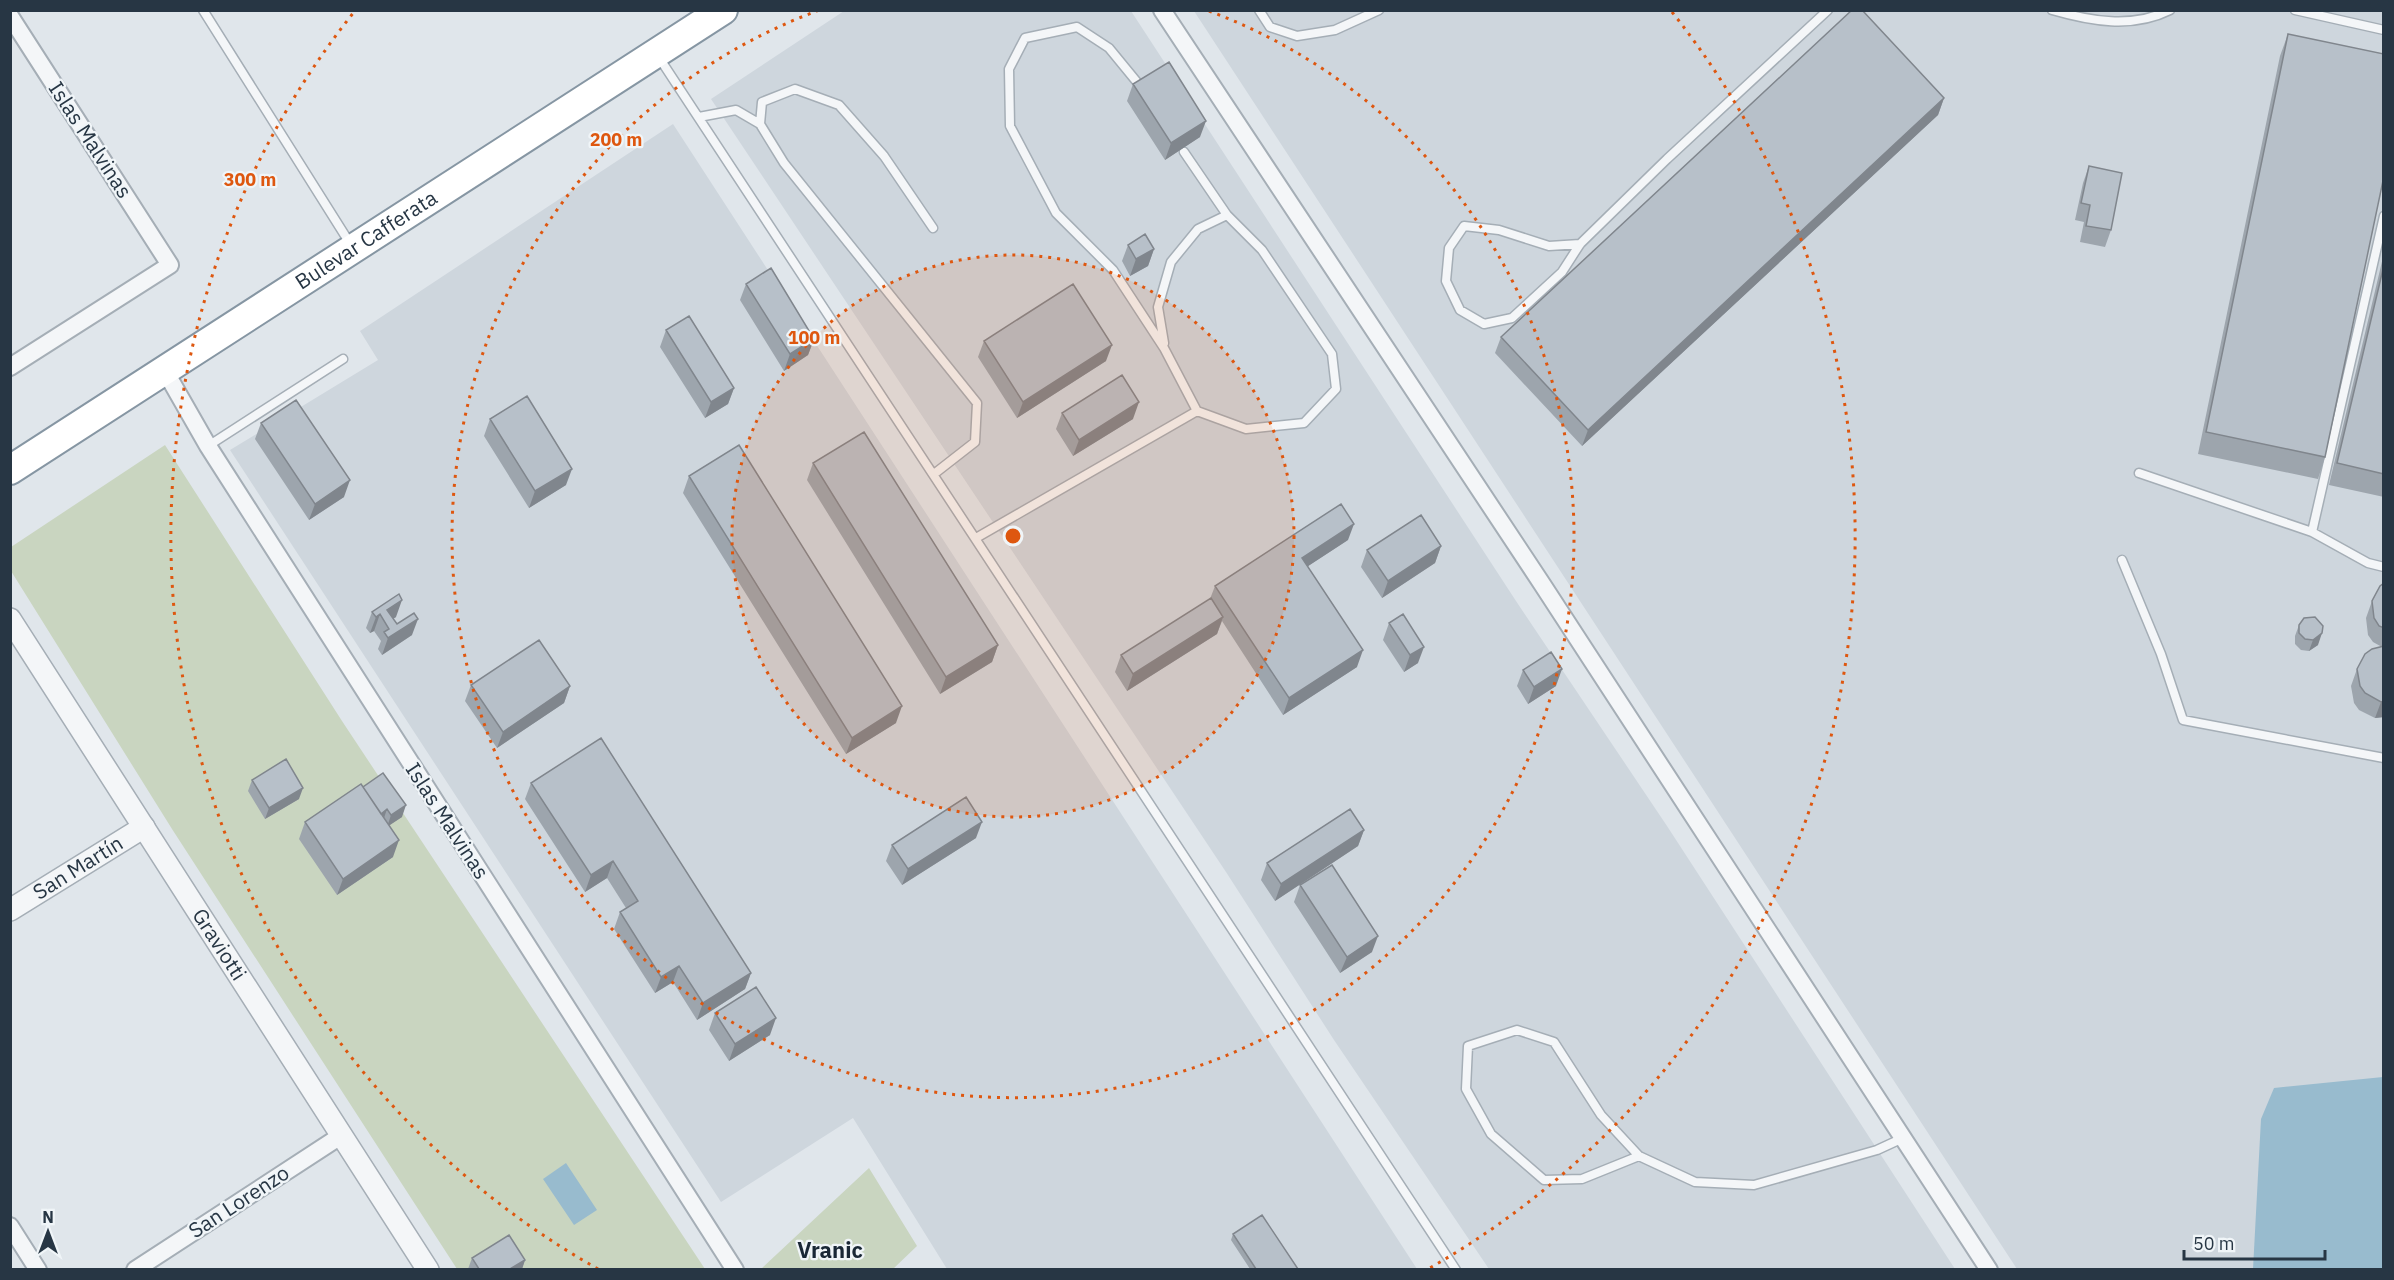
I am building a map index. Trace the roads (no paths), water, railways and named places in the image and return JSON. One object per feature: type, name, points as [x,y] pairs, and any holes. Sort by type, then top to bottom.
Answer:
[{"type":"highway","name":"Bulevar Cafferata","points":[[10,470],[723,10]]},
{"type":"street","points":[[1162,10],[1536,574],[1989,1269]]},
{"type":"street","name":"Islas Malvinas","points":[[10,367],[170,265],[13,26]]},
{"type":"street","name":"Islas Malvinas","points":[[165,369],[208,446],[735,1269]]},
{"type":"street","name":"Graviotti","points":[[10,619],[428,1269]]},
{"type":"street","name":"San Martín","points":[[10,910],[144,827]]},
{"type":"street","name":"San Lorenzo","points":[[135,1269],[342,1135]]},
{"type":"street","points":[[10,1226],[38,1269]]},
{"type":"lane","points":[[203,10],[353,248]]},
{"type":"lane","points":[[1258,10],[1269,27],[1297,36],[1335,30],[1379,10]]},
{"type":"lane","points":[[1580,244],[1549,246],[1499,230],[1464,226],[1449,248],[1446,280],[1460,310],[1484,324],[1512,318],[1562,272],[1580,244],[1667,159],[1828,10]]},
{"type":"lane","points":[[2052,10],[2083,19],[2122,23],[2170,10]]},
{"type":"lane","points":[[2295,10],[2384,30]]},
{"type":"lane","points":[[1141,87],[1109,48],[1077,27],[1025,38],[1008,69],[1010,126],[1056,213],[1113,270],[1164,348],[1197,411],[1246,429],[1304,423],[1336,389],[1332,354],[1262,250],[1227,215],[1184,152]]},
{"type":"lane","points":[[657,53],[1456,1269]]},
{"type":"lane","points":[[760,124],[762,102],[795,88],[839,105],[884,156],[933,228]]},
{"type":"lane","points":[[699,117],[736,110],[760,124],[783,163],[977,403],[975,442],[934,474]]},
{"type":"lane","points":[[1164,348],[1158,307],[1171,262],[1198,229],[1227,215]]},
{"type":"lane","points":[[2312,532],[2384,216]]},
{"type":"lane","points":[[208,446],[343,359]]},
{"type":"lane","points":[[976,538],[1197,411]]},
{"type":"lane","points":[[2139,473],[2312,532],[2368,563],[2384,567]]},
{"type":"lane","points":[[2122,560],[2161,654],[2183,720],[2384,758]]},
{"type":"lane","points":[[1639,1156],[1582,1179],[1544,1180],[1491,1134],[1466,1089],[1468,1046],[1517,1030],[1554,1042],[1601,1115],[1639,1156],[1695,1182],[1754,1185],[1877,1150],[1903,1138]]},
{"type":"water","points":[[2383,1077],[2383,1269],[2253,1269],[2261,1119],[2274,1088]]},
{"type":"water","points":[[566,1163],[597,1210],[574,1225],[543,1179]]},
{"type":"district","name":"Vranic","points":[[830,1250]]}]
